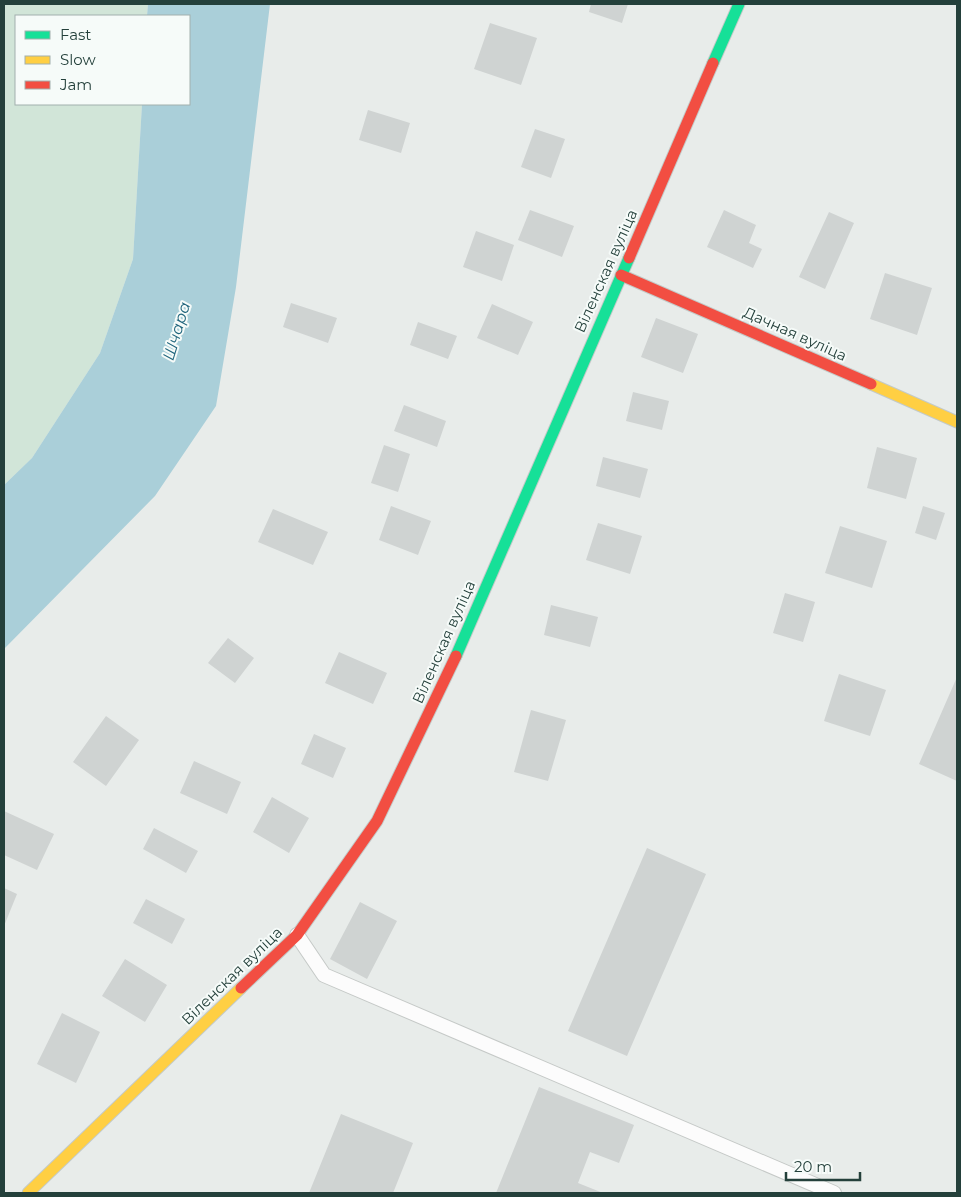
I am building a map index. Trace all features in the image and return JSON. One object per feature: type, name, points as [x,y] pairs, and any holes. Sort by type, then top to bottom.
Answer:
[{"type":"main road","name":"Віленская вуліца","points":[[28,1193],[297,935],[377,821],[449,671],[739,4]]},
{"type":"main road","name":"Дачная вуліца","points":[[621,275],[957,422]]},
{"type":"lane","points":[[297,935],[324,975],[834,1193]]},
{"type":"green space","points":[[4,4],[148,4],[147,15],[15,15],[15,105],[142,105],[133,259],[100,353],[32,458],[4,485]]},
{"type":"water","name":"Шчара","points":[[148,4],[270,4],[236,287],[216,406],[155,496],[4,649],[4,485],[32,458],[100,353],[133,259],[142,105],[190,105],[190,15],[147,15]]},
{"type":"building","points":[[591,4],[628,4],[622,23],[589,12]]},
{"type":"building","points":[[490,23],[537,38],[521,85],[474,69]]},
{"type":"building","points":[[368,110],[410,123],[401,153],[359,140]]},
{"type":"building","points":[[535,129],[565,139],[551,178],[521,167]]},
{"type":"building","points":[[530,210],[574,226],[562,257],[518,240]]},
{"type":"building","points":[[724,210],[756,225],[749,243],[762,249],[753,268],[707,247]]},
{"type":"building","points":[[829,212],[854,223],[825,289],[799,277]]},
{"type":"building","points":[[476,231],[514,245],[502,281],[463,267]]},
{"type":"building","points":[[885,273],[932,288],[917,335],[870,319]]},
{"type":"building","points":[[291,303],[337,318],[328,343],[283,327]]},
{"type":"building","points":[[492,304],[533,322],[518,355],[477,338]]},
{"type":"building","points":[[656,318],[698,334],[683,373],[641,357]]},
{"type":"building","points":[[418,322],[457,336],[448,359],[410,345]]},
{"type":"building","points":[[633,392],[669,401],[662,430],[626,421]]},
{"type":"building","points":[[404,405],[446,421],[437,447],[394,431]]},
{"type":"building","points":[[384,445],[410,454],[398,492],[371,483]]},
{"type":"building","points":[[877,447],[917,458],[906,499],[867,488]]},
{"type":"building","points":[[603,457],[648,469],[640,498],[596,486]]},
{"type":"building","points":[[391,506],[431,521],[418,555],[379,540]]},
{"type":"building","points":[[923,506],[945,513],[936,540],[915,533]]},
{"type":"building","points":[[273,509],[328,532],[313,565],[258,542]]},
{"type":"building","points":[[598,523],[642,536],[630,574],[586,560]]},
{"type":"building","points":[[840,526],[887,541],[872,588],[825,573]]},
{"type":"building","points":[[785,593],[815,602],[803,642],[773,633]]},
{"type":"building","points":[[551,605],[598,617],[590,647],[544,635]]},
{"type":"building","points":[[228,638],[254,658],[235,683],[208,663]]},
{"type":"building","points":[[339,652],[387,673],[373,704],[325,683]]},
{"type":"building","points":[[839,674],[886,690],[870,736],[824,721]]},
{"type":"building","points":[[957,677],[957,781],[919,764]]},
{"type":"building","points":[[531,710],[566,720],[548,781],[514,772]]},
{"type":"building","points":[[106,716],[139,740],[106,786],[73,762]]},
{"type":"building","points":[[314,734],[346,748],[333,778],[301,764]]},
{"type":"building","points":[[194,761],[241,782],[227,814],[180,793]]},
{"type":"building","points":[[272,797],[309,818],[289,853],[253,832]]},
{"type":"building","points":[[4,811],[54,834],[37,870],[4,855]]},
{"type":"building","points":[[154,828],[198,851],[186,873],[143,849]]},
{"type":"building","points":[[647,848],[706,874],[627,1056],[568,1031]]},
{"type":"building","points":[[4,888],[17,894],[4,926]]},
{"type":"building","points":[[146,899],[185,919],[172,944],[133,923]]},
{"type":"building","points":[[360,902],[397,921],[367,979],[330,959]]},
{"type":"building","points":[[125,959],[167,985],[145,1022],[102,996]]},
{"type":"building","points":[[62,1013],[100,1032],[76,1083],[37,1064]]},
{"type":"building","points":[[539,1087],[634,1125],[619,1163],[590,1152],[578,1183],[603,1193],[496,1193]]},
{"type":"building","points":[[341,1114],[413,1143],[393,1193],[309,1193]]},
{"type":"traffic: fast","points":[[713,63],[739,4]]},
{"type":"traffic: fast","points":[[456,656],[629,258]]},
{"type":"traffic: slow","points":[[871,384],[957,422]]},
{"type":"traffic: slow","points":[[28,1193],[241,988]]},
{"type":"traffic: jam","points":[[629,258],[713,63]]},
{"type":"traffic: jam","points":[[621,275],[871,384]]},
{"type":"traffic: jam","points":[[241,988],[297,935],[377,821],[456,656]]}]
